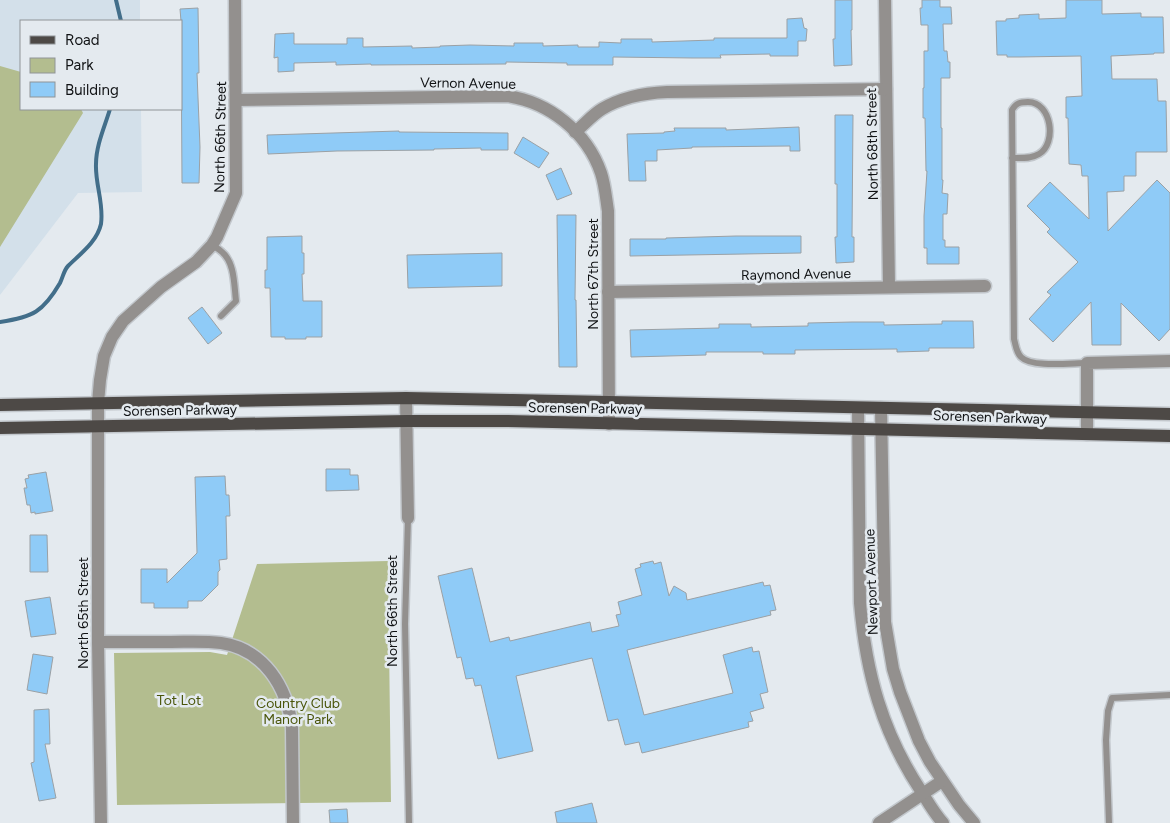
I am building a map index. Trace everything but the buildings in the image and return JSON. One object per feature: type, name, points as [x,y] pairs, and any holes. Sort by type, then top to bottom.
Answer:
[{"type":"main road","name":"Sorensen Parkway","points":[[0,405],[406,398],[1170,414]]},
{"type":"main road","name":"Sorensen Parkway","points":[[0,428],[407,421],[858,428],[1170,436]]},
{"type":"street","name":"North 66th Street","points":[[98,403],[104,356],[112,337],[123,321],[161,287],[196,262],[212,245],[236,194],[236,0]]},
{"type":"street","name":"North 68th Street","points":[[885,0],[889,287]]},
{"type":"street","points":[[575,132],[603,109],[619,101],[649,93],[886,89]]},
{"type":"street","name":"Vernon Avenue","points":[[236,100],[507,96],[542,107],[566,122],[575,132]]},
{"type":"street","name":"North 67th Street","points":[[575,132],[588,146],[595,158],[606,190],[608,211],[609,424]]},
{"type":"street","name":"Raymond Avenue","points":[[608,292],[985,286]]},
{"type":"street","points":[[1087,434],[1087,363],[1170,361]]},
{"type":"street","name":"North 66th Street","points":[[406,398],[408,518]]},
{"type":"street","name":"North 65th Street","points":[[98,403],[98,642],[101,823]]},
{"type":"street","name":"Newport Avenue","points":[[858,408],[860,603],[867,655],[878,703],[889,733],[902,760],[932,810],[943,823]]},
{"type":"street","name":"Newport Avenue","points":[[881,408],[886,622],[888,646],[893,669],[919,741],[930,762],[959,805],[974,823]]},
{"type":"street","points":[[98,642],[222,643],[250,654],[263,664],[273,674],[280,686],[290,714],[292,727],[293,823]]},
{"type":"street","points":[[879,823],[942,781]]},
{"type":"lane","points":[[1012,158],[1030,158],[1041,154],[1047,146],[1049,122],[1046,112],[1033,102],[1016,104],[1012,110],[1012,158],[1014,339],[1017,350],[1029,362],[1038,364],[1087,363]]},
{"type":"lane","points":[[212,245],[228,259],[232,270],[236,301],[221,316]]},
{"type":"lane","name":"North 66th Street","points":[[408,518],[405,624],[409,823]]},
{"type":"lane","points":[[1108,823],[1106,740],[1108,711],[1112,698],[1170,695]]},
{"type":"shaded area","points":[[0,0],[140,0],[140,20],[20,20],[20,110],[141,110],[142,192],[78,193],[0,295]]},
{"type":"green space","points":[[0,66],[20,72],[20,110],[82,110],[83,113],[0,247]]},
{"type":"green space","name":"Country Club Manor Park","points":[[388,561],[391,802],[117,805],[114,653],[210,652],[227,655],[257,564]]},
{"type":"waterway","points":[[116,0],[121,20]]},
{"type":"waterway","points":[[0,322],[21,318],[36,312],[42,307],[54,293],[67,268],[96,236],[102,216],[96,157],[110,110]]},
{"type":"park label","name":"Tot Lot","points":[[179,700]]}]
